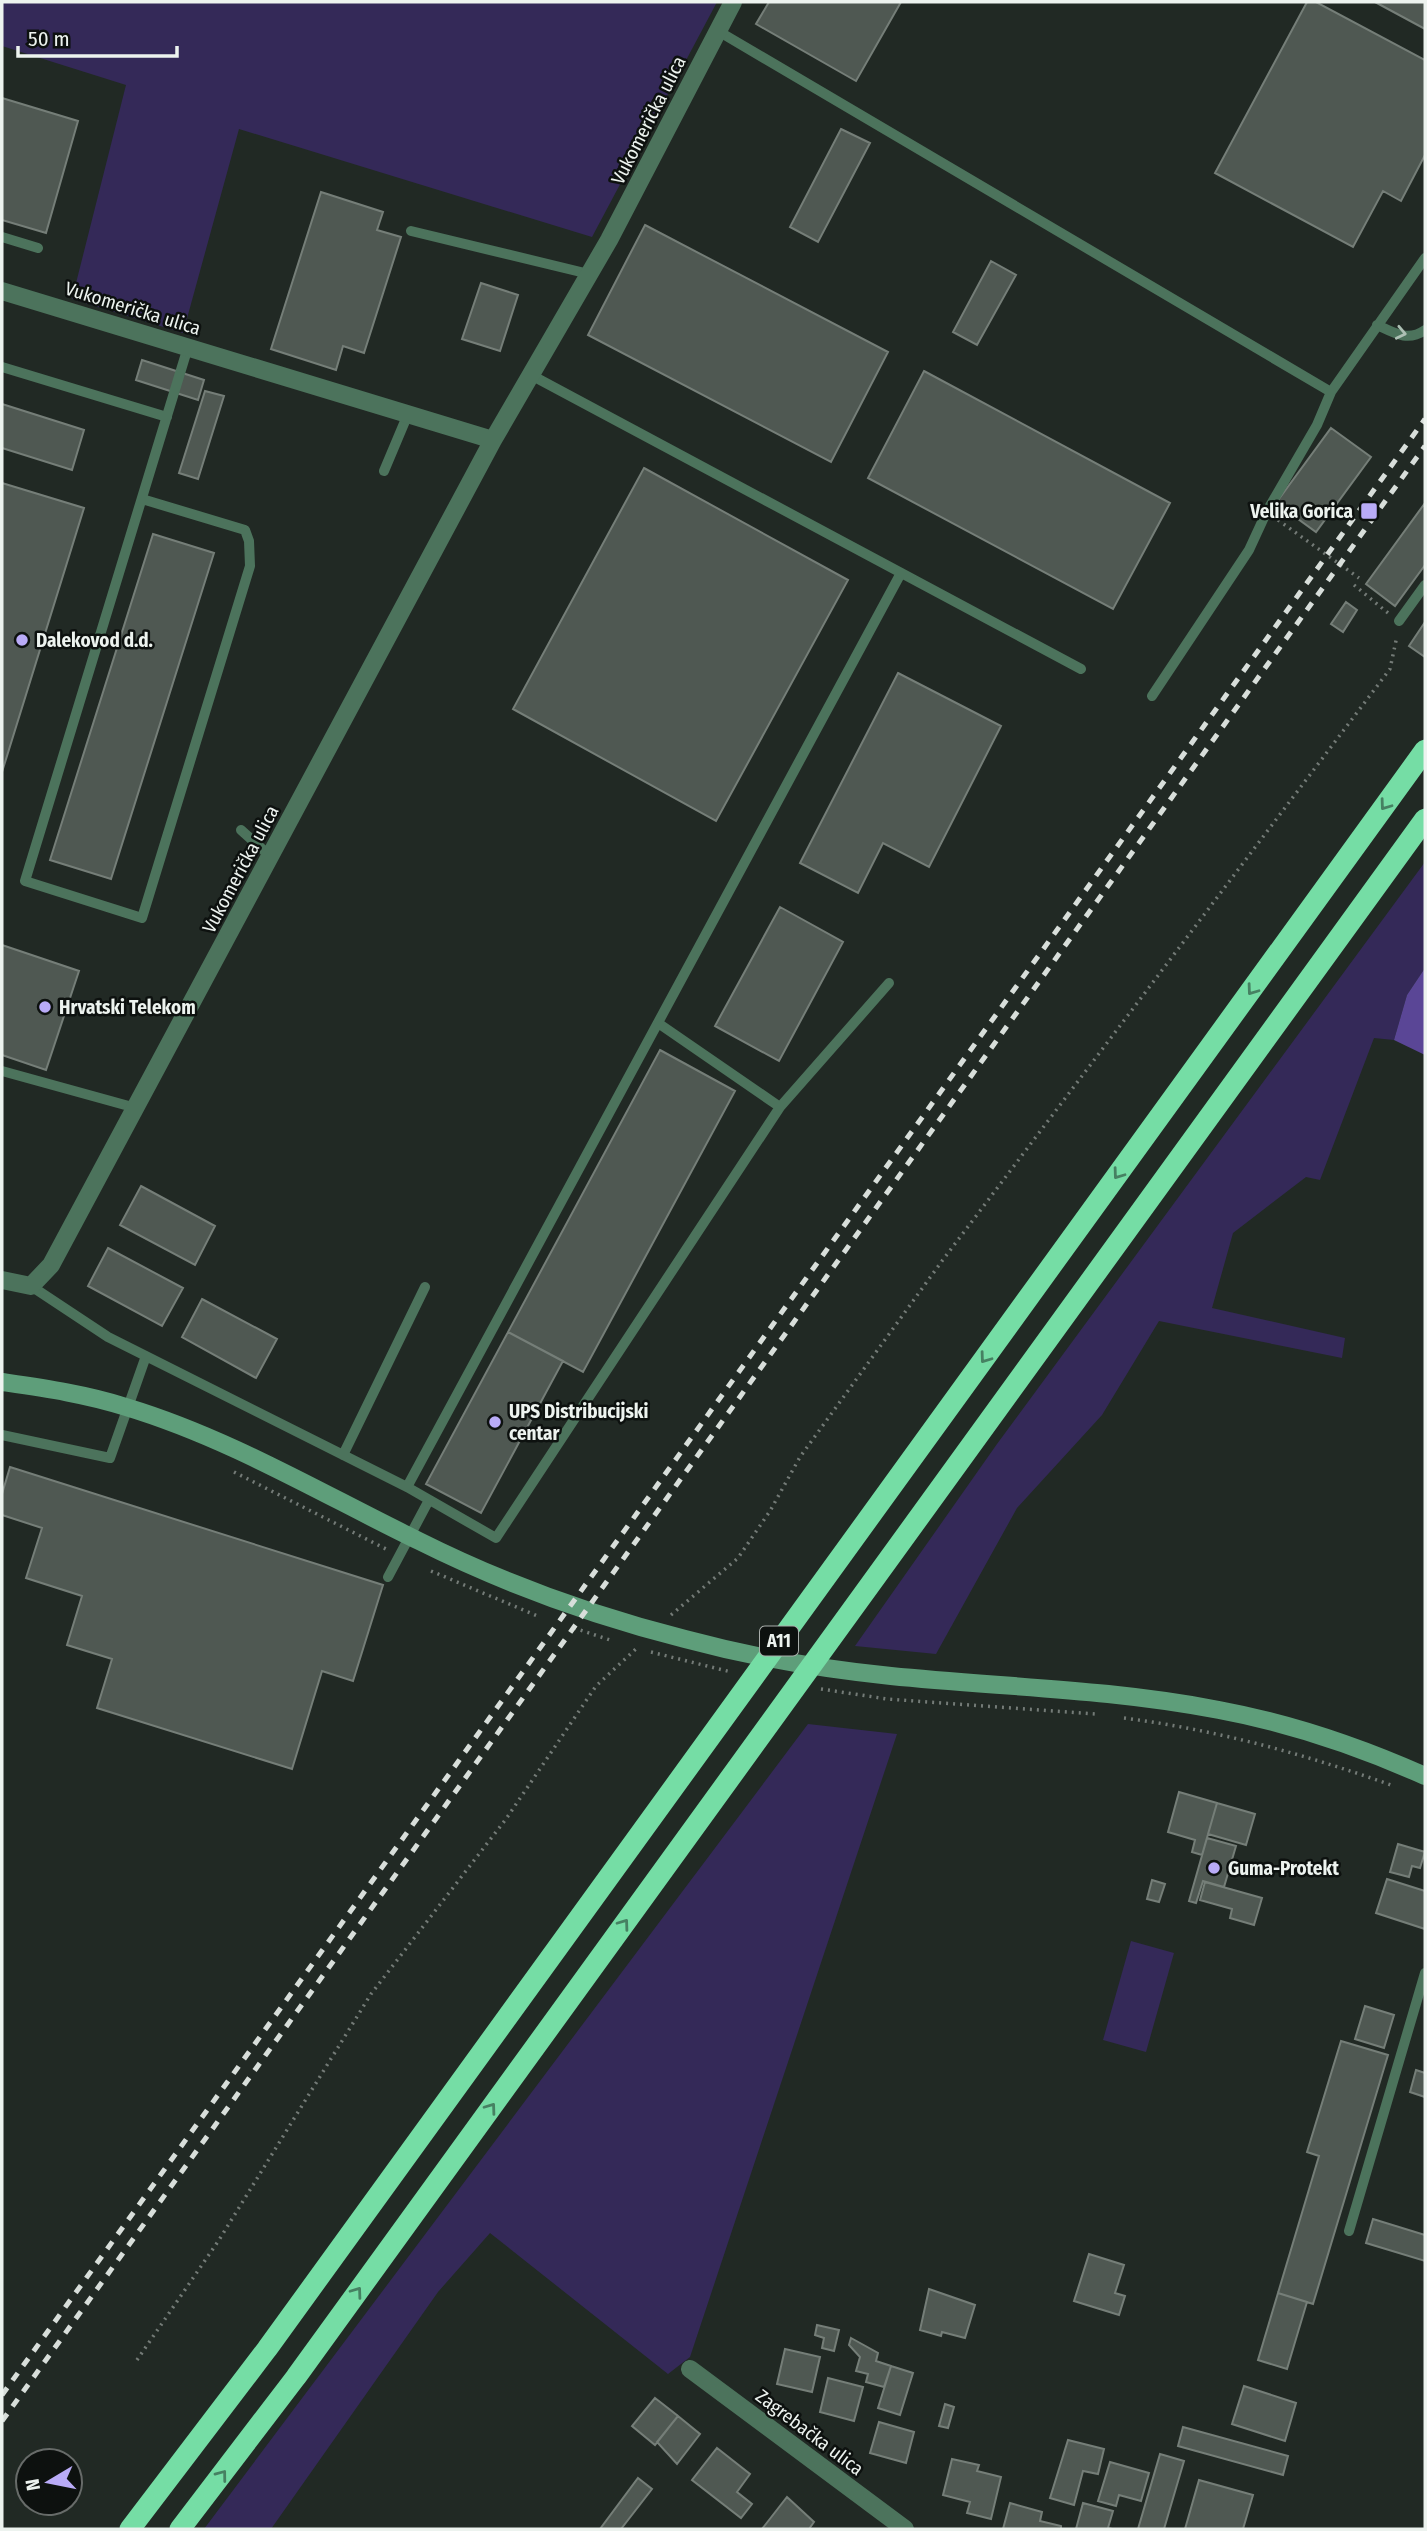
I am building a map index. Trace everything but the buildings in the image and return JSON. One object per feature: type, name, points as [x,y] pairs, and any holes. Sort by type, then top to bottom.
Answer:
[{"type":"highway","name":"A11","points":[[130,2529],[275,2337],[1425,750]]},
{"type":"highway","name":"A11","points":[[180,2529],[304,2366],[1425,819]]},
{"type":"main road","points":[[2,1382],[125,1406],[229,1445],[470,1565],[607,1617],[686,1640],[826,1668],[1106,1693],[1221,1710],[1325,1738],[1425,1776]]},
{"type":"street","name":"Vukomerička ulica","points":[[31,1286],[51,1265],[493,440],[589,274],[733,2]]},
{"type":"street","name":"Vukomerička ulica","points":[[2,290],[493,440]]},
{"type":"street","points":[[2,1280],[31,1286]]},
{"type":"street","name":"Zagrebačka ulica","points":[[690,2369],[905,2529]]},
{"type":"lane","points":[[718,31],[1331,393]]},
{"type":"lane","points":[[411,231],[589,274]]},
{"type":"lane","points":[[2,237],[38,248]]},
{"type":"lane","points":[[1152,696],[1249,550],[1267,511],[1317,425],[1331,393],[1425,258]]},
{"type":"lane","points":[[1377,324],[1400,336],[1417,336],[1425,330]]},
{"type":"lane","points":[[142,499],[245,530],[249,541],[250,566],[142,918],[25,881],[188,347]]},
{"type":"lane","points":[[2,367],[167,417]]},
{"type":"lane","points":[[531,375],[1081,669]]},
{"type":"lane","points":[[384,471],[408,414]]},
{"type":"lane","points":[[407,1487],[901,573]]},
{"type":"lane","points":[[1399,621],[1425,585]]},
{"type":"lane","points":[[241,830],[270,856]]},
{"type":"lane","points":[[31,1286],[108,1337],[407,1487],[496,1538],[780,1107],[889,984]]},
{"type":"lane","points":[[658,1023],[780,1107]]},
{"type":"lane","points":[[2,1072],[136,1108]]},
{"type":"lane","points":[[343,1455],[425,1287]]},
{"type":"lane","points":[[2,1435],[110,1458],[146,1356]]},
{"type":"lane","points":[[388,1577],[429,1500]]},
{"type":"lane","points":[[1349,2231],[1425,1973]]},
{"type":"path","points":[[1267,511],[1359,578]]},
{"type":"path","points":[[669,1617],[738,1559],[770,1511],[800,1457],[942,1261],[1390,669],[1399,621],[1354,585]]},
{"type":"path","points":[[137,2360],[219,2240],[371,1994],[506,1819],[596,1686],[642,1643]]},
{"type":"shaded area","points":[[2,2],[717,2],[592,237],[239,129],[183,333],[72,299],[126,85],[2,46]]},
{"type":"shaded area","points":[[1425,862],[1425,968],[1407,995],[1394,1040],[1374,1038],[1320,1180],[1306,1177],[1233,1233],[1212,1308],[1345,1338],[1342,1358],[1159,1321],[1102,1415],[1017,1508],[936,1654],[855,1646],[997,1444]]},
{"type":"shaded area","points":[[1425,968],[1425,1055],[1394,1040],[1407,995]]},
{"type":"shaded area","points":[[808,1724],[897,1734],[690,2357],[668,2374],[490,2233],[438,2292],[271,2529],[204,2529]]},
{"type":"shaded area","points":[[1131,1941],[1174,1953],[1146,2052],[1103,2040]]},
{"type":"railway","points":[[2,2395],[1425,419]]},
{"type":"railway","points":[[2,2421],[1425,446]]},
{"type":"place","name":"Velika Gorica","points":[[1369,511]]},
{"type":"place","name":"Dalekovod d.d.","points":[[22,640]]},
{"type":"place","name":"Hrvatski Telekom","points":[[45,1007]]},
{"type":"place","name":"UPS Distribucijski centar","points":[[495,1422]]},
{"type":"place","name":"Guma-Protekt","points":[[1214,1868]]}]
